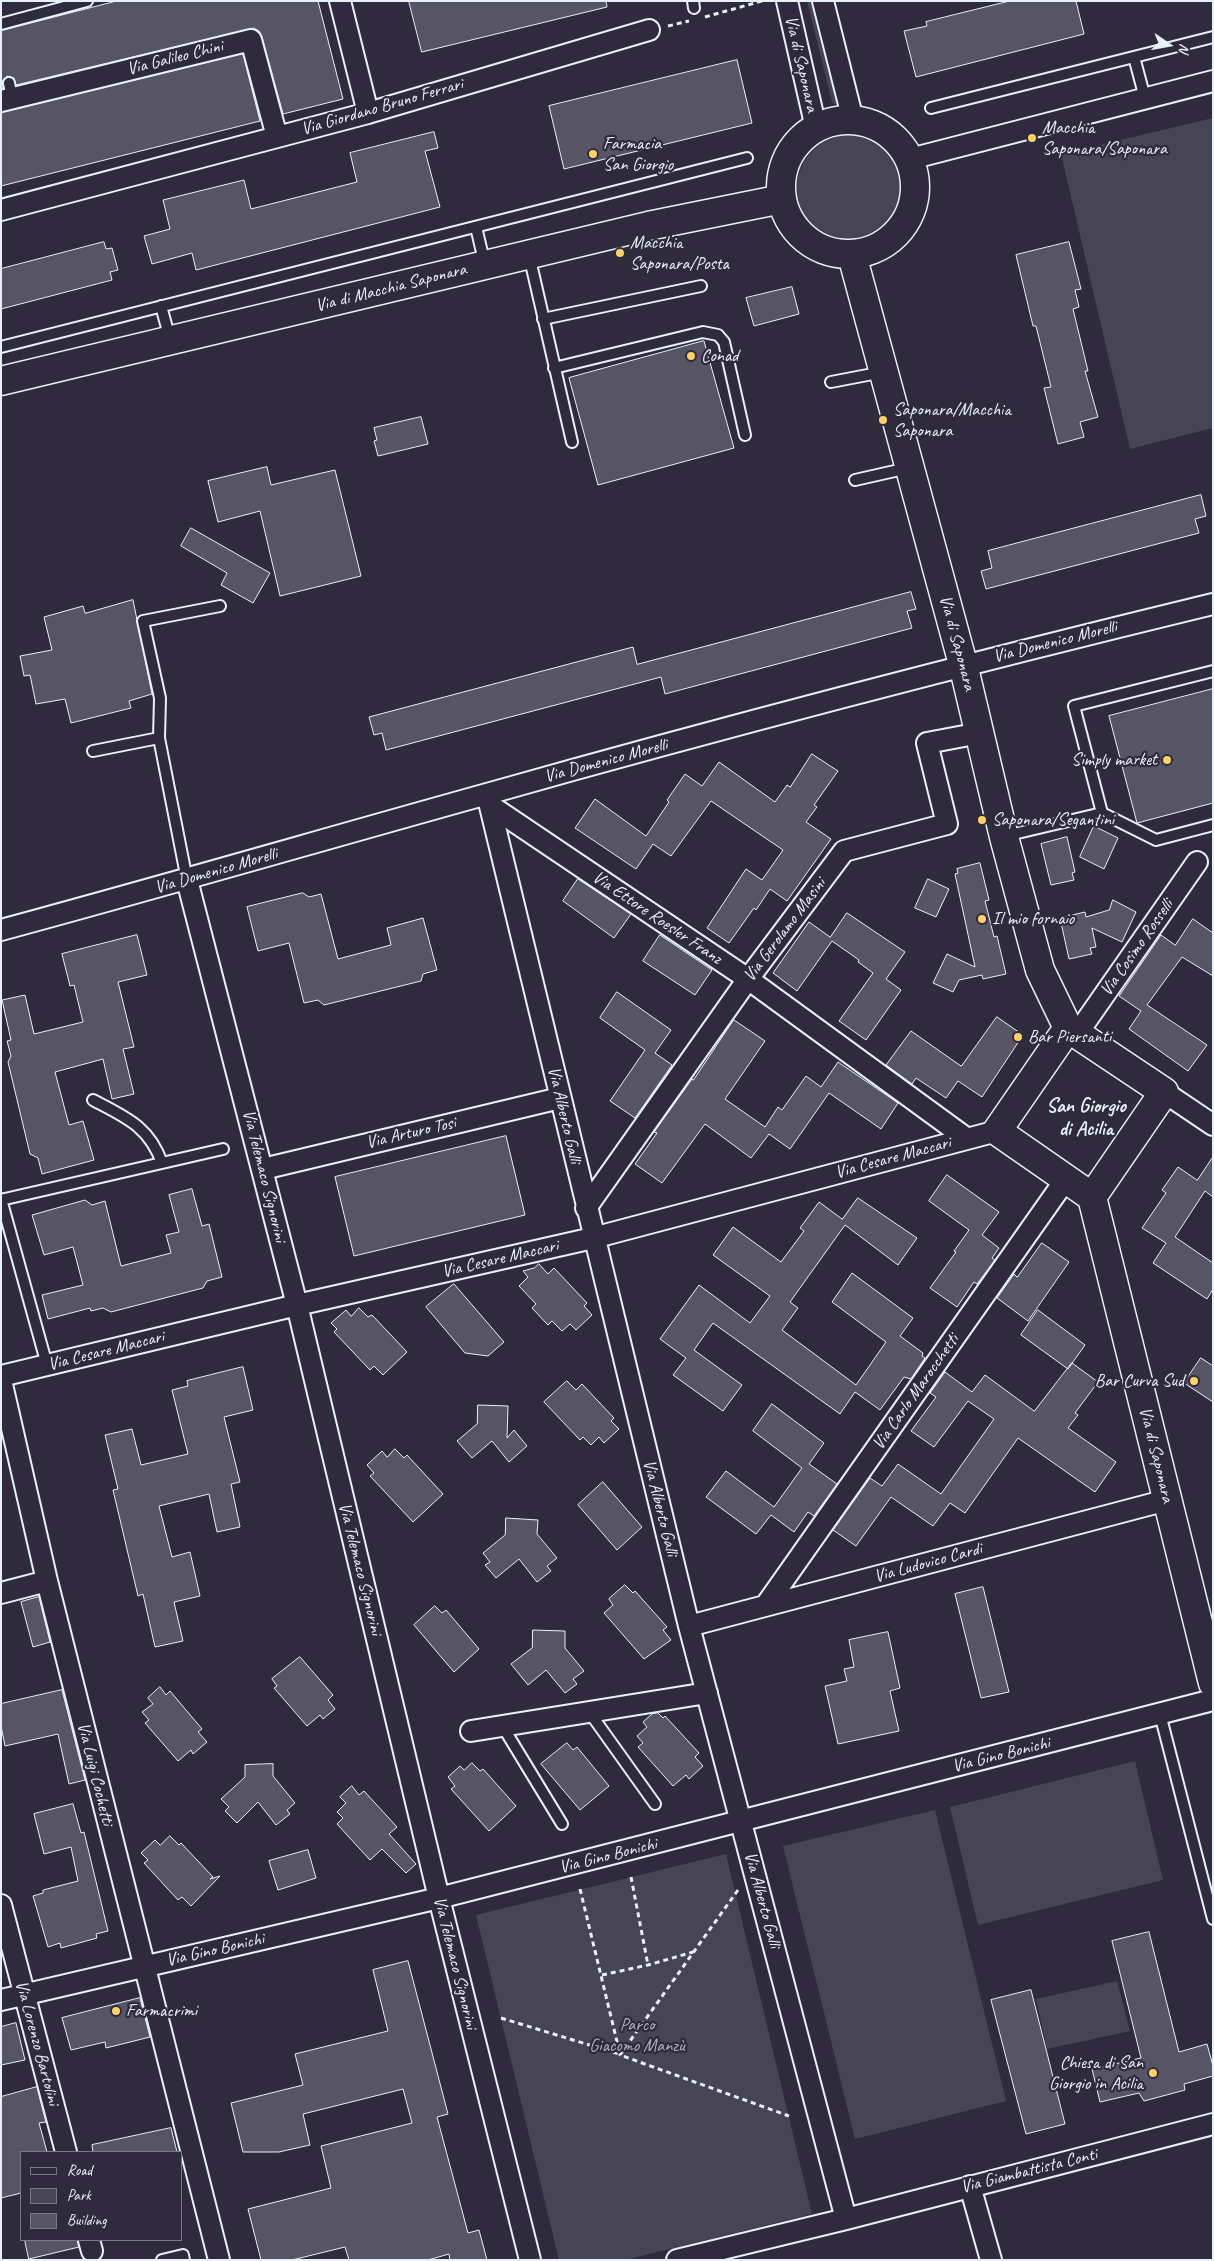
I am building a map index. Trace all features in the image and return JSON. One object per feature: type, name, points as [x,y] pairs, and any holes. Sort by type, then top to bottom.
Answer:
[{"type":"street","points":[[340,1],[368,113]]},
{"type":"street","name":"Via di Saponara","points":[[787,1],[816,128]]},
{"type":"street","name":"Via di Saponara","points":[[823,1],[853,120]]},
{"type":"street","name":"Via Giordano Bruno Ferrari","points":[[1,210],[368,113],[649,30]]},
{"type":"street","name":"Via Galileo Chini","points":[[8,94],[251,40],[277,136]]},
{"type":"street","points":[[910,159],[1213,81]]},
{"type":"street","points":[[853,120],[871,123],[887,131],[900,143],[910,159],[916,180],[915,202],[906,222],[892,239],[873,250],[852,255],[832,254],[814,246],[799,234],[788,218],[782,199],[781,178],[787,158],[799,140],[816,128],[834,121],[853,120]]},
{"type":"street","name":"Via di Macchia Saponara","points":[[1,381],[648,226],[782,199]]},
{"type":"street","name":"Via di Saponara","points":[[852,255],[963,664],[1004,837],[1038,963],[1052,998],[1072,1031]]},
{"type":"street","name":"Via Domenico Morelli","points":[[1,930],[489,800],[963,664],[1213,604]]},
{"type":"street","name":"Via Gerolamo Masini","points":[[586,1208],[748,979],[844,851],[946,824],[927,743],[980,733]]},
{"type":"street","name":"Via Ettore Roesler Franz","points":[[489,800],[748,979],[966,1138]]},
{"type":"street","name":"Via Alberto Galli","points":[[489,800],[688,1626],[846,2219]]},
{"type":"street","name":"Via Cosimo Rosselli","points":[[1072,1031],[1197,862]]},
{"type":"street","name":"Via Telemaco Signorini","points":[[187,880],[297,1305],[439,1898],[530,2260]]},
{"type":"street","points":[[1164,1092],[1092,1197],[997,1131],[1072,1031],[1164,1092],[1213,1125]]},
{"type":"street","name":"Via Arturo Tosi","points":[[263,1169],[560,1098]]},
{"type":"street","name":"Via Cesare Maccari","points":[[1,1378],[47,1365],[297,1305],[594,1238],[997,1131]]},
{"type":"street","name":"Via Carlo Marocchetti","points":[[766,1605],[1066,1179]]},
{"type":"street","name":"Via di Saponara","points":[[1092,1197],[1167,1500],[1204,1615],[1213,1683]]},
{"type":"street","name":"Via Luigi Cochetti","points":[[1,1378],[47,1581],[219,2260]]},
{"type":"street","name":"Via Ludovico Cardi","points":[[688,1626],[1167,1500]]},
{"type":"street","points":[[1,1593],[47,1581]]},
{"type":"street","points":[[471,1731],[707,1693]]},
{"type":"street","name":"Via Gino Bonichi","points":[[1,2000],[439,1898],[1213,1700]]},
{"type":"street","name":"Via Lorenzo Bartolini","points":[[1,1906],[66,2151]]},
{"type":"street","name":"Via Giambattista Conti","points":[[677,2260],[846,2219],[1213,2124]]},
{"type":"street","points":[[970,2186],[991,2260]]},
{"type":"lane","points":[[1,24],[87,1]]},
{"type":"lane","points":[[931,108],[1213,37]]},
{"type":"lane","points":[[1134,57],[1145,98]]},
{"type":"lane","points":[[1,346],[747,158]]},
{"type":"lane","points":[[476,227],[485,265]]},
{"type":"lane","points":[[529,254],[572,442]]},
{"type":"lane","points":[[543,319],[701,286]]},
{"type":"lane","points":[[161,306],[171,340]]},
{"type":"lane","points":[[554,368],[703,332],[718,335],[724,342],[745,435]]},
{"type":"lane","points":[[831,382],[884,372]]},
{"type":"lane","points":[[855,480],[910,467]]},
{"type":"lane","points":[[187,880],[159,738],[160,698],[143,621],[220,606]]},
{"type":"lane","points":[[1102,814],[1074,706],[1213,671]]},
{"type":"lane","points":[[93,751],[159,738]]},
{"type":"lane","points":[[1004,837],[1102,814],[1156,840],[1213,825]]},
{"type":"lane","points":[[93,1100],[138,1125],[157,1150],[162,1163]]},
{"type":"lane","points":[[47,1365],[1,1200],[223,1149]]},
{"type":"lane","points":[[590,1713],[655,1804]]},
{"type":"lane","points":[[1160,1714],[1213,1919]]},
{"type":"lane","points":[[503,1727],[562,1824]]},
{"type":"lane","points":[[162,2260],[183,2255],[184,2260]]},
{"type":"path","points":[[700,18],[762,1]]},
{"type":"path","points":[[649,30],[692,21]]},
{"type":"path","points":[[631,1877],[648,1965]]},
{"type":"path","points":[[580,1889],[620,2055]]},
{"type":"path","points":[[620,2055],[739,1889]]},
{"type":"path","points":[[602,1975],[648,1965],[693,1952]]},
{"type":"path","points":[[501,2018],[620,2055],[789,2116]]},
{"type":"green space","points":[[807,1],[816,1],[839,104],[832,102]]},
{"type":"green space","points":[[1213,118],[1213,428],[1130,449],[1061,154]]},
{"type":"green space","points":[[850,135],[870,139],[887,151],[899,168],[903,188],[899,208],[887,225],[870,237],[850,241],[830,237],[813,225],[801,208],[797,188],[801,168],[813,151],[830,139]]},
{"type":"green space","points":[[1135,1761],[1163,1880],[978,1925],[950,1807]]},
{"type":"green space","points":[[935,1810],[1006,2101],[855,2139],[783,1846]]},
{"type":"green space","name":"Parco Giacomo Manzù","points":[[726,1854],[812,2214],[625,2260],[559,2260],[476,1915]]},
{"type":"green space","points":[[1117,1981],[1130,2031],[1047,2049],[1036,1999]]},
{"type":"building","points":[[117,1],[318,1],[343,99],[283,114],[262,37],[259,31],[254,28],[16,85],[14,78],[7,76],[3,80],[3,88],[1,89],[1,31]]},
{"type":"building","points":[[409,1],[606,1],[607,7],[422,52]]},
{"type":"building","points":[[1010,1],[1076,1],[1084,34],[916,77],[904,31],[927,26],[926,22]]},
{"type":"building","points":[[243,54],[260,121],[1,186],[1,113]]},
{"type":"building","points":[[737,60],[752,123],[564,169],[549,106]]},
{"type":"building","points":[[434,132],[438,148],[425,151],[440,207],[196,270],[192,253],[152,264],[144,236],[170,229],[163,200],[244,180],[251,209],[357,182],[350,153]]},
{"type":"building","points":[[104,242],[106,249],[112,248],[118,270],[110,272],[112,280],[1,309],[1,269]]},
{"type":"building","points":[[1069,242],[1081,289],[1075,290],[1079,307],[1073,309],[1088,371],[1085,371],[1098,417],[1080,422],[1084,437],[1058,444],[1044,388],[1051,387],[1036,326],[1033,326],[1016,255]]},
{"type":"building","points":[[792,287],[799,314],[754,326],[746,298]]},
{"type":"building","points":[[704,341],[734,448],[598,485],[569,378]]},
{"type":"building","points":[[421,417],[428,444],[378,456],[374,441],[377,440],[374,428]]},
{"type":"building","points":[[267,467],[271,485],[335,470],[361,576],[280,596],[260,511],[218,522],[208,481]]},
{"type":"building","points":[[1201,495],[1206,516],[1195,519],[1199,533],[986,589],[981,571],[992,568],[988,551]]},
{"type":"building","points":[[191,528],[270,573],[253,603],[221,585],[227,573],[181,546]]},
{"type":"building","points":[[911,592],[916,609],[907,611],[912,628],[665,694],[661,677],[386,750],[382,733],[374,735],[369,717],[633,647],[637,664]]},
{"type":"building","points":[[133,600],[152,694],[129,701],[131,708],[71,723],[65,699],[36,704],[30,675],[24,676],[20,656],[52,650],[44,617],[83,606],[85,613]]},
{"type":"building","name":"Simply market","points":[[1213,689],[1213,803],[1137,823],[1109,716]]},
{"type":"building","points":[[812,754],[838,771],[814,805],[817,807],[806,822],[831,839],[787,901],[770,889],[756,910],[754,908],[729,943],[707,928],[746,869],[762,880],[783,850],[711,801],[671,856],[653,844],[636,869],[575,828],[595,799],[646,836],[685,774],[702,786],[719,762],[775,802],[787,785],[790,787]]},
{"type":"building","points":[[1094,826],[1118,838],[1104,869],[1080,857]]},
{"type":"building","points":[[1067,837],[1075,872],[1072,873],[1074,880],[1051,885],[1041,844]]},
{"type":"building","points":[[980,863],[989,900],[985,901],[994,937],[997,936],[1006,974],[983,979],[982,975],[959,980],[953,992],[933,983],[947,954],[975,967],[955,874],[958,873],[957,869]]},
{"type":"building","points":[[578,879],[631,914],[614,938],[563,901]]},
{"type":"building","points":[[928,879],[949,889],[936,917],[915,908]]},
{"type":"building","points":[[303,893],[309,897],[321,894],[338,959],[391,945],[387,928],[423,918],[437,970],[423,974],[421,981],[324,1005],[318,1000],[304,1003],[289,943],[258,951],[247,907]]},
{"type":"building","points":[[1113,900],[1136,912],[1122,942],[1092,928],[1096,947],[1090,948],[1092,954],[1069,959],[1060,918],[1085,912],[1086,917],[1109,910]]},
{"type":"building","points":[[847,913],[905,952],[886,979],[901,990],[866,1040],[839,1021],[873,973],[858,962],[859,960],[832,941],[797,991],[773,973],[809,922],[830,937]]},
{"type":"building","points":[[1193,919],[1213,933],[1213,976],[1182,957],[1147,1005],[1207,1045],[1188,1071],[1129,1029],[1141,1011],[1119,996],[1161,935],[1175,945]]},
{"type":"building","points":[[137,935],[147,975],[118,982],[134,1047],[123,1049],[134,1094],[112,1099],[103,1059],[55,1072],[69,1125],[83,1121],[94,1160],[42,1174],[38,1158],[30,1154],[8,1062],[11,1056],[7,1041],[11,1040],[2,1000],[25,995],[34,1034],[83,1022],[74,985],[70,986],[62,954]]},
{"type":"building","points":[[660,935],[712,970],[695,995],[643,961]]},
{"type":"building","points":[[617,992],[671,1030],[655,1053],[672,1065],[635,1118],[610,1101],[645,1050],[600,1018]]},
{"type":"building","points":[[997,1017],[1023,1035],[982,1097],[958,1081],[946,1098],[916,1078],[912,1084],[886,1065],[911,1031],[961,1066]]},
{"type":"building","points":[[734,1020],[765,1041],[725,1099],[765,1127],[778,1107],[782,1110],[806,1076],[821,1087],[838,1062],[898,1103],[881,1129],[829,1093],[790,1149],[769,1134],[751,1158],[705,1124],[662,1183],[635,1164],[657,1133],[654,1132],[693,1080]]},
{"type":"building","points":[[506,1136],[525,1215],[354,1256],[335,1177]]},
{"type":"building","points":[[1213,1157],[1213,1197],[1205,1191],[1175,1237],[1213,1263],[1213,1289],[1207,1299],[1153,1263],[1166,1243],[1142,1228],[1166,1193],[1162,1190],[1178,1167],[1197,1180]]},
{"type":"building","points":[[947,1175],[999,1212],[982,1235],[999,1248],[992,1258],[995,1260],[977,1284],[974,1282],[957,1307],[930,1288],[969,1230],[929,1201]]},
{"type":"building","points":[[192,1189],[202,1226],[209,1224],[222,1277],[207,1281],[203,1288],[111,1312],[103,1308],[91,1311],[90,1308],[48,1319],[42,1295],[83,1285],[73,1247],[44,1255],[32,1215],[85,1200],[92,1205],[105,1201],[121,1266],[171,1253],[166,1235],[179,1232],[169,1195]]},
{"type":"building","points":[[858,1198],[917,1238],[898,1265],[845,1225],[790,1302],[798,1308],[782,1330],[856,1385],[886,1342],[832,1302],[852,1273],[913,1318],[900,1336],[923,1353],[922,1356],[925,1358],[911,1379],[904,1377],[880,1410],[855,1392],[840,1414],[713,1323],[694,1350],[742,1385],[723,1411],[673,1375],[686,1358],[660,1339],[699,1285],[750,1323],[770,1296],[713,1255],[733,1227],[781,1262],[804,1231],[800,1228],[819,1202],[842,1219]]},
{"type":"building","points":[[1042,1243],[1069,1262],[1028,1321],[997,1298],[1014,1274],[1017,1277]]},
{"type":"building","points":[[539,1264],[548,1274],[554,1268],[587,1303],[584,1306],[592,1315],[576,1330],[570,1324],[562,1331],[552,1321],[548,1325],[532,1308],[536,1304],[519,1286],[528,1277],[523,1271],[534,1268]]},
{"type":"building","points":[[454,1284],[504,1342],[488,1356],[465,1353],[426,1307]]},
{"type":"building","points":[[359,1308],[368,1317],[372,1315],[407,1352],[383,1375],[374,1366],[370,1370],[334,1332],[337,1329],[331,1323],[346,1310],[351,1316]]},
{"type":"building","points":[[1038,1310],[1085,1345],[1068,1369],[1021,1335]]},
{"type":"building","points":[[1201,1358],[1213,1366],[1213,1402],[1184,1383]]},
{"type":"building","points":[[1072,1363],[1098,1382],[1075,1413],[1078,1415],[1068,1428],[1116,1462],[1095,1492],[1018,1438],[965,1513],[950,1503],[933,1526],[891,1497],[856,1546],[833,1530],[870,1478],[882,1486],[898,1464],[941,1494],[994,1419],[968,1401],[934,1447],[911,1431],[936,1397],[930,1393],[945,1372],[972,1392],[985,1375],[1034,1411]]},
{"type":"building","points":[[243,1367],[253,1410],[224,1417],[240,1482],[231,1484],[240,1527],[217,1532],[209,1494],[159,1506],[172,1557],[190,1552],[200,1596],[174,1602],[183,1641],[155,1647],[143,1594],[138,1596],[113,1490],[118,1489],[105,1435],[132,1429],[141,1465],[188,1454],[172,1390],[188,1386],[187,1381]]},
{"type":"building","points":[[567,1381],[576,1390],[582,1384],[614,1418],[611,1421],[619,1429],[604,1443],[599,1437],[591,1445],[583,1437],[580,1440],[544,1402]]},
{"type":"building","points":[[772,1404],[824,1443],[809,1464],[837,1484],[814,1516],[808,1512],[794,1532],[771,1515],[756,1534],[706,1497],[726,1471],[774,1507],[802,1468],[753,1431]]},
{"type":"building","points":[[478,1405],[508,1406],[507,1438],[514,1430],[527,1446],[509,1462],[492,1441],[472,1458],[457,1441],[477,1424]]},
{"type":"building","points":[[395,1449],[404,1458],[407,1455],[443,1494],[413,1522],[370,1476],[374,1473],[367,1465],[382,1451],[387,1457]]},
{"type":"building","points":[[603,1482],[642,1527],[617,1550],[578,1505]]},
{"type":"building","points":[[506,1518],[538,1520],[537,1534],[557,1558],[547,1566],[551,1571],[537,1582],[519,1559],[496,1578],[485,1565],[490,1562],[483,1553],[505,1535]]},
{"type":"building","points":[[625,1585],[633,1593],[635,1591],[667,1627],[663,1630],[671,1640],[644,1659],[604,1613],[613,1605],[609,1599]]},
{"type":"building","points":[[983,1587],[1009,1692],[981,1698],[955,1594]]},
{"type":"building","points":[[39,1597],[50,1642],[33,1647],[21,1602]]},
{"type":"building","points":[[435,1606],[442,1613],[446,1610],[479,1649],[454,1672],[414,1625]]},
{"type":"building","points":[[533,1630],[565,1631],[565,1648],[584,1671],[573,1679],[577,1684],[565,1693],[546,1670],[528,1685],[511,1664],[532,1648]]},
{"type":"building","points":[[888,1632],[900,1688],[890,1691],[899,1731],[838,1744],[825,1686],[847,1681],[844,1669],[854,1667],[849,1640]]},
{"type":"building","points":[[300,1657],[333,1695],[328,1700],[335,1709],[323,1719],[320,1715],[307,1726],[274,1688],[277,1686],[272,1679]]},
{"type":"building","points":[[160,1687],[166,1695],[170,1691],[202,1729],[198,1732],[207,1742],[193,1754],[191,1750],[178,1761],[145,1723],[149,1720],[142,1712],[153,1704],[148,1698]]},
{"type":"building","points":[[62,1690],[85,1780],[69,1784],[58,1734],[5,1746],[1,1726],[1,1704]]},
{"type":"building","points":[[658,1713],[663,1718],[665,1716],[699,1753],[695,1757],[703,1766],[689,1779],[686,1775],[673,1786],[638,1747],[643,1743],[637,1736],[647,1727],[643,1722],[652,1714]]},
{"type":"building","points":[[567,1743],[573,1750],[577,1747],[609,1786],[580,1810],[541,1764]]},
{"type":"building","points":[[472,1763],[480,1771],[483,1769],[516,1806],[489,1831],[451,1789],[455,1786],[448,1777],[460,1766],[464,1770]]},
{"type":"building","points":[[273,1764],[273,1776],[295,1803],[287,1810],[290,1814],[276,1825],[258,1802],[237,1823],[225,1811],[229,1807],[221,1799],[245,1777],[245,1765]]},
{"type":"building","points":[[352,1786],[359,1795],[364,1791],[397,1827],[389,1834],[416,1864],[406,1873],[382,1849],[370,1860],[337,1824],[343,1818],[337,1812],[346,1803],[340,1797]]},
{"type":"building","points":[[73,1804],[81,1833],[84,1832],[108,1931],[96,1934],[97,1938],[61,1948],[60,1943],[48,1947],[33,1896],[43,1893],[43,1890],[78,1881],[71,1847],[44,1854],[34,1814]]},
{"type":"building","points":[[170,1836],[179,1845],[181,1843],[213,1877],[210,1879],[220,1876],[191,1906],[182,1897],[178,1900],[144,1863],[148,1860],[141,1853],[155,1840],[160,1845]]},
{"type":"building","points":[[308,1850],[316,1878],[278,1890],[269,1861]]},
{"type":"building","points":[[1149,1932],[1179,2052],[1207,2044],[1213,2066],[1213,2076],[1184,2084],[1185,2090],[1144,2101],[1139,2093],[1100,2102],[1092,2069],[1141,2058],[1112,1941]]},
{"type":"building","points":[[408,1961],[448,2114],[437,2117],[468,2233],[479,2230],[487,2260],[450,2260],[449,2254],[428,2260],[349,2260],[345,2247],[292,2260],[261,2260],[248,2209],[331,2188],[321,2146],[412,2123],[403,2089],[303,2114],[310,2145],[279,2152],[243,2152],[231,2103],[303,2085],[295,2054],[388,2031],[373,1970]]},
{"type":"building","points":[[1031,1990],[1065,2124],[1026,2134],[991,2000]]},
{"type":"building","points":[[140,1998],[150,2037],[106,2048],[105,2042],[71,2050],[62,2018]]},
{"type":"building","points":[[16,2023],[25,2060],[1,2065],[1,2027]]},
{"type":"building","points":[[37,2087],[46,2122],[39,2123],[47,2151],[20,2151],[20,2193],[1,2198],[1,2097]]},
{"type":"building","points":[[171,2128],[177,2151],[93,2151],[92,2145]]},
{"type":"building","points":[[25,2241],[77,2241],[79,2247],[29,2259]]},
{"type":"place","name":"Macchia Saponara/Saponara","points":[[1032,138]]},
{"type":"place","name":"Farmacia San Giorgio","points":[[593,154]]},
{"type":"place","name":"Macchia Saponara/Posta","points":[[620,253]]},
{"type":"place","name":"Conad","points":[[691,356]]},
{"type":"place","name":"Saponara/Macchia Saponara","points":[[883,420]]},
{"type":"place","name":"Simply market","points":[[1167,760]]},
{"type":"place","name":"Saponara/Segantini","points":[[982,820]]},
{"type":"place","name":"Il mio fornaio","points":[[982,919]]},
{"type":"place","name":"Bar Piersanti","points":[[1018,1037]]},
{"type":"place","name":"Bar Curva Sud","points":[[1194,1381]]},
{"type":"place","name":"Farmacrimi","points":[[116,2011]]},
{"type":"place","name":"Chiesa di San Giorgio in Acilia","points":[[1153,2073]]},
{"type":"district","name":"San Giorgio di Acilia","points":[[1086,1118]]}]
